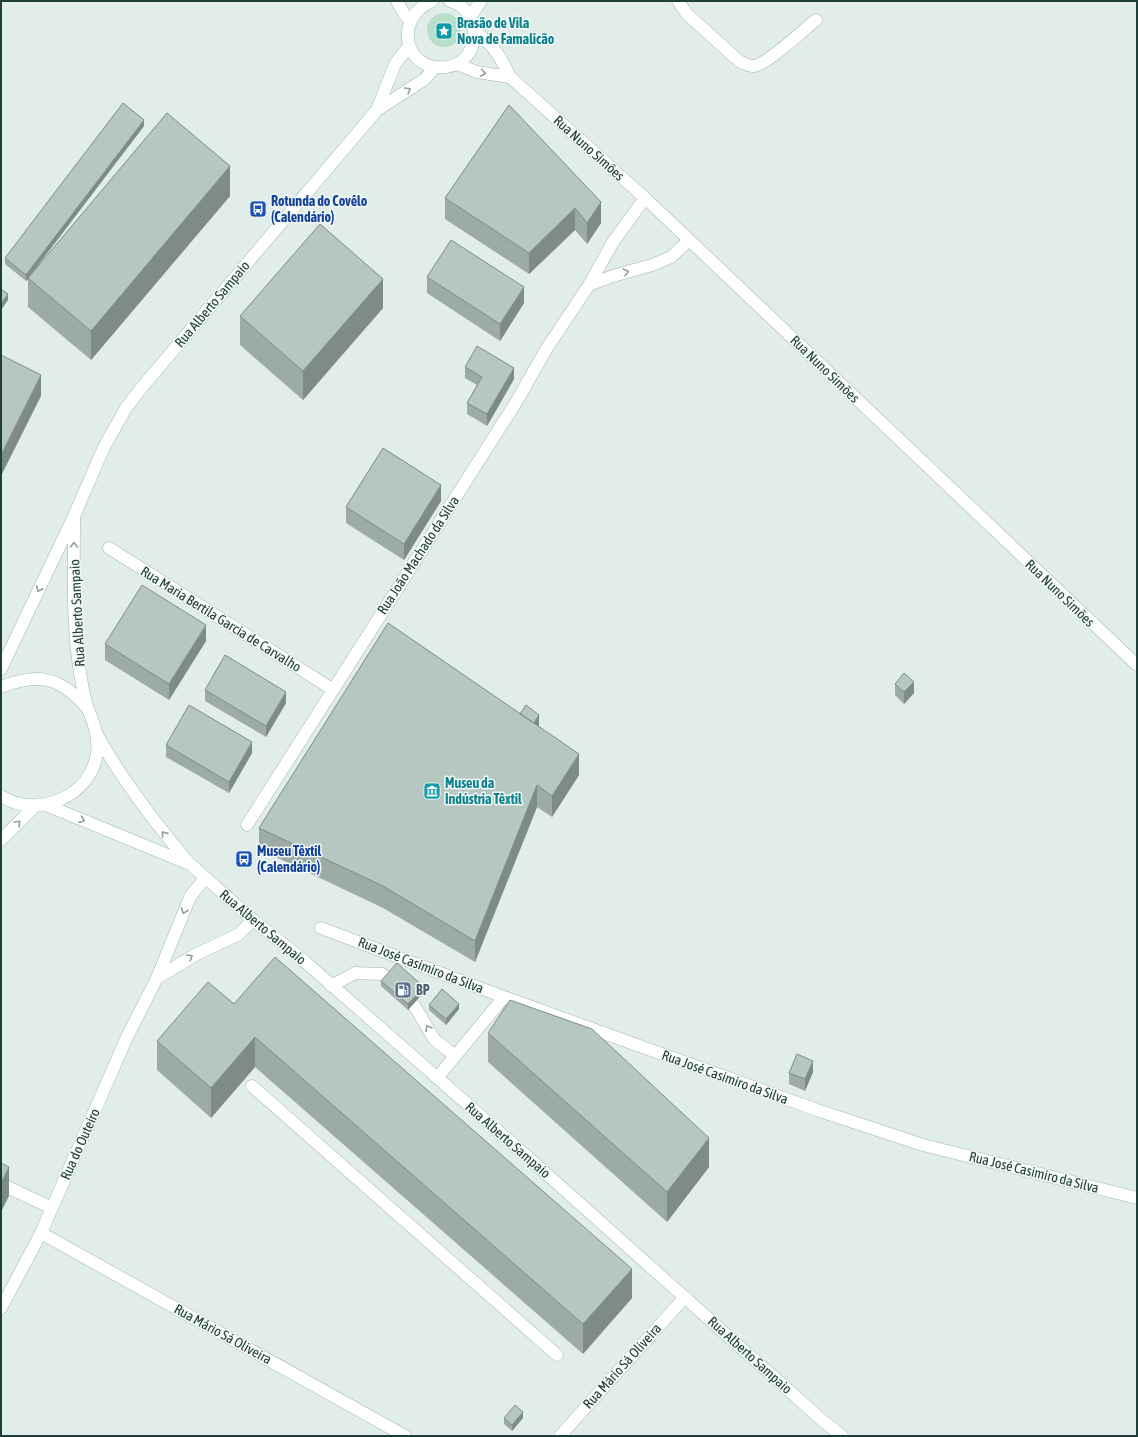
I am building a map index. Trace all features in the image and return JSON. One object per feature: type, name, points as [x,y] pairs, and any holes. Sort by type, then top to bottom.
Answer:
[{"type":"street","points":[[397,1],[404,14],[410,20]]},
{"type":"street","points":[[432,1],[422,5],[413,14],[410,20],[407,35],[409,46],[415,56],[424,64],[435,67],[447,67],[457,64],[471,50],[474,31],[470,17],[460,6],[450,1]]},
{"type":"street","points":[[470,17],[482,1]]},
{"type":"street","points":[[678,1],[687,14],[739,61],[747,65],[754,66],[766,61],[816,20]]},
{"type":"street","name":"Rua Nuno Simões","points":[[474,31],[483,36],[492,45],[510,77],[645,198],[1137,666]]},
{"type":"street","name":"Rua Alberto Sampaio","points":[[377,110],[395,64],[409,46]]},
{"type":"street","points":[[457,64],[477,72],[510,77]]},
{"type":"street","name":"Rua Alberto Sampaio","points":[[1,669],[74,516],[104,447],[134,397],[377,110],[425,79],[435,67]]},
{"type":"street","name":"Rua João Machado da Silva","points":[[247,825],[510,411],[547,348],[589,285],[613,242],[645,198]]},
{"type":"street","points":[[589,285],[612,276],[652,266],[671,257],[689,240]]},
{"type":"street","name":"Rua Alberto Sampaio","points":[[40,806],[64,799],[79,788],[91,772],[97,754],[97,735],[94,721],[88,708],[78,659],[73,597],[74,516]]},
{"type":"street","name":"Rua Maria Bertila Garcia de Carvalho","points":[[109,548],[332,689]]},
{"type":"street","name":"Rua Alberto Sampaio","points":[[1,687],[19,680],[39,678],[58,683],[75,693],[88,708]]},
{"type":"street","name":"Rua Alberto Sampaio","points":[[97,735],[116,768],[161,830],[189,864],[437,1078],[823,1421],[842,1436]]},
{"type":"street","name":"Rua Alberto Sampaio","points":[[1,796],[20,804],[40,806],[189,864]]},
{"type":"street","points":[[1,840],[40,806]]},
{"type":"street","name":"Rua do Outeiro","points":[[1,1308],[41,1233],[124,1044],[157,978],[190,897],[205,878]]},
{"type":"street","points":[[157,978],[194,955],[239,934],[253,920]]},
{"type":"street","name":"Rua José Casimiro da Silva","points":[[321,928],[504,997],[817,1110],[923,1145],[1137,1198]]},
{"type":"street","points":[[331,986],[355,973],[382,974],[403,990],[434,1039],[455,1056]]},
{"type":"street","points":[[437,1078],[504,997]]},
{"type":"street","points":[[252,1086],[557,1355]]},
{"type":"street","points":[[1,1184],[52,1208]]},
{"type":"street","name":"Rua Mário Sá Oliveira","points":[[41,1233],[405,1436]]},
{"type":"street","name":"Rua Mário Sá Oliveira","points":[[560,1436],[684,1297]]},
{"type":"street","name":"Rua Alberto Sampaio","points":[[823,1421],[837,1436]]},
{"type":"green space","points":[[441,13],[447,13],[451,14],[458,20],[461,30],[460,37],[454,44],[447,47],[441,47],[437,46],[430,40],[427,33],[427,27],[428,23],[434,16]]},
{"type":"building","points":[[123,103],[144,120],[26,275],[5,258]]},
{"type":"building","points":[[509,105],[601,202],[587,223],[575,208],[529,253],[445,198]]},
{"type":"building","points":[[167,113],[230,166],[91,331],[28,278]]},
{"type":"building","points":[[320,224],[383,279],[303,371],[240,316]]},
{"type":"building","points":[[451,240],[524,287],[500,324],[427,277]]},
{"type":"building","points":[[1,289],[8,294],[1,304]]},
{"type":"building","points":[[477,346],[514,368],[487,414],[467,403],[482,377],[465,367]]},
{"type":"building","points":[[1,355],[41,375],[1,455]]},
{"type":"building","points":[[383,448],[441,485],[404,544],[346,507]]},
{"type":"building","points":[[142,585],[206,625],[169,684],[105,644]]},
{"type":"building","name":"Museu da Indústria Têxtil","points":[[388,623],[579,754],[552,796],[537,785],[475,941],[383,886],[259,828]]},
{"type":"building","points":[[225,655],[286,692],[266,726],[205,690]]},
{"type":"building","points":[[904,673],[914,682],[904,692],[895,684]]},
{"type":"building","points":[[189,705],[252,742],[229,782],[166,745]]},
{"type":"building","points":[[526,705],[539,715],[534,723],[520,714]]},
{"type":"building","points":[[275,957],[632,1269],[583,1324],[255,1037],[211,1088],[157,1041],[208,982],[234,1004]]},
{"type":"building","points":[[397,963],[424,987],[408,1004],[381,981]]},
{"type":"building","points":[[442,989],[459,1004],[446,1019],[429,1005]]},
{"type":"building","points":[[510,1000],[592,1029],[709,1138],[667,1192],[488,1033]]},
{"type":"building","points":[[797,1054],[813,1061],[805,1079],[789,1073]]},
{"type":"building","points":[[1,1163],[9,1167],[1,1183]]},
{"type":"building","points":[[515,1405],[523,1412],[512,1425],[504,1418]]},
{"type":"place","name":"Brasão de Vila Nova de Famalicão","points":[[444,31]]},
{"type":"place","name":"Rotunda do Covêlo (Calendário)","points":[[258,209]]},
{"type":"place","name":"Museu da Indústria Têxtil","points":[[432,791]]},
{"type":"place","name":"Museu Têxtil (Calendário)","points":[[244,859]]},
{"type":"place","name":"BP","points":[[403,990]]}]
